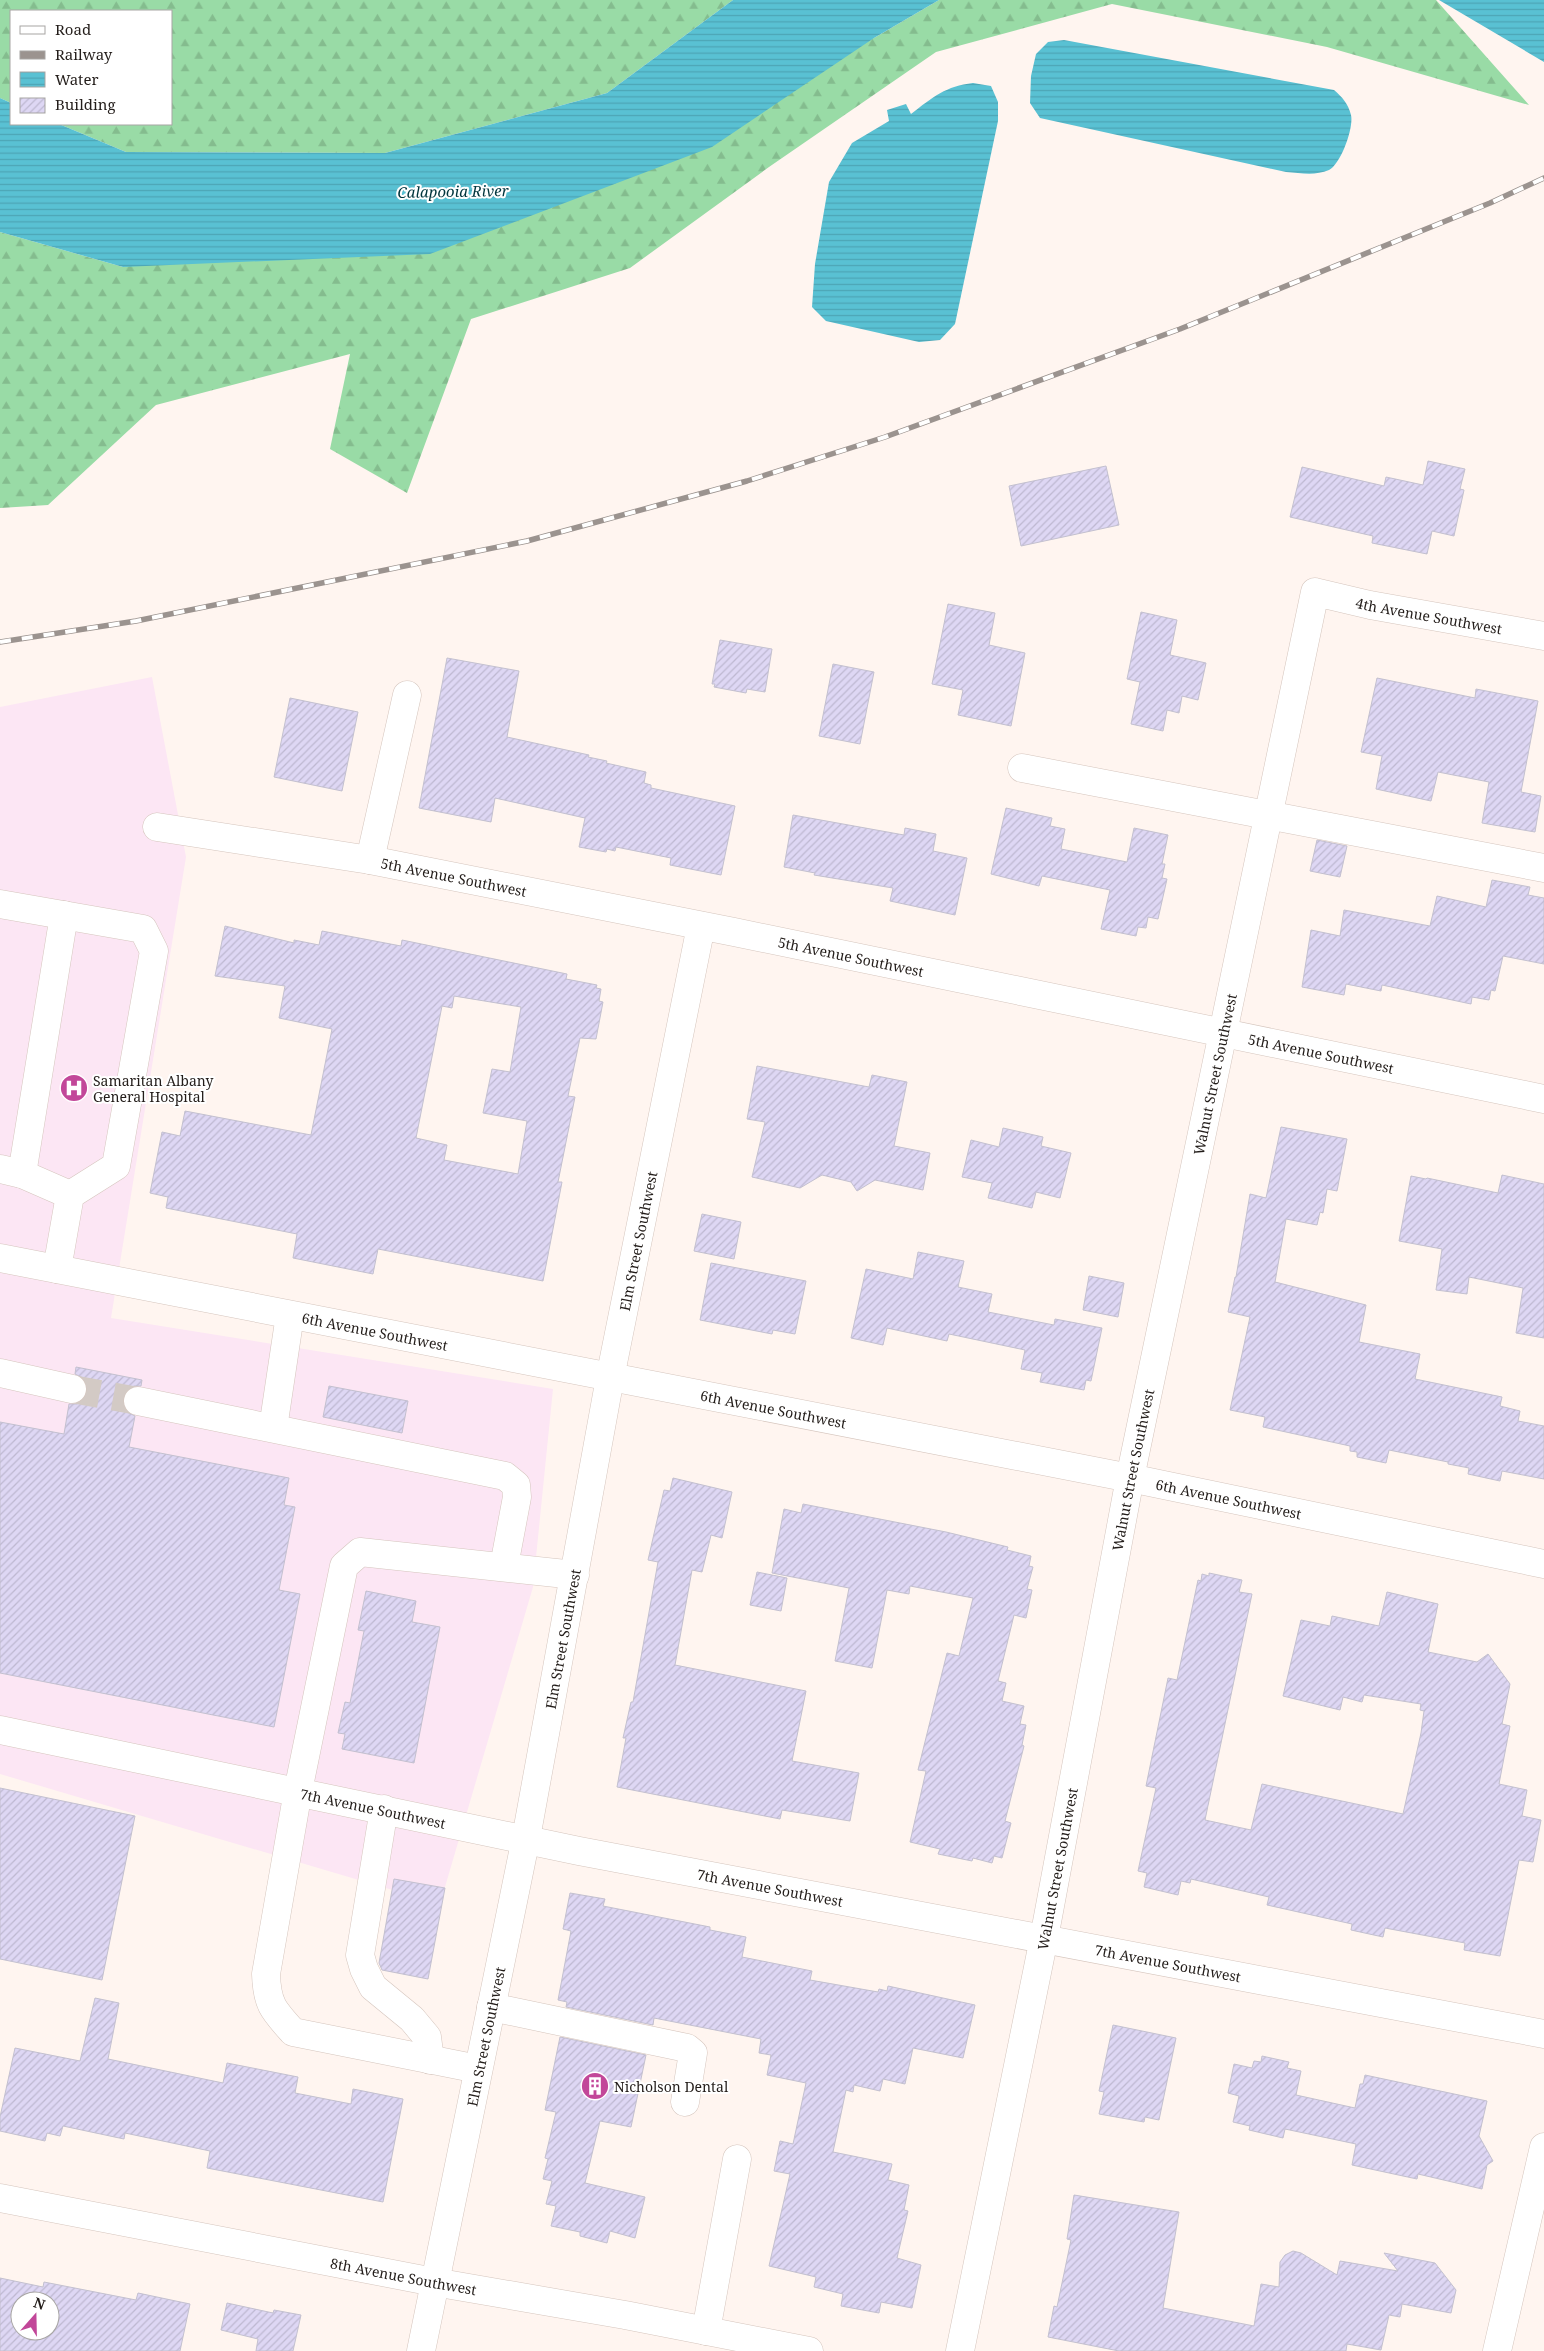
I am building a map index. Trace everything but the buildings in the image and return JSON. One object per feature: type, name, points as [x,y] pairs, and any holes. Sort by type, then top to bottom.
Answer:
[{"type":"street","name":"4th Avenue Southwest","points":[[1315,592],[1370,605],[1544,636]]},
{"type":"street","name":"Walnut Street Southwest","points":[[960,2351],[1044,1938],[1130,1478],[1224,1033],[1267,814],[1315,592]]},
{"type":"street","points":[[370,860],[406,695]]},
{"type":"street","points":[[1022,768],[1544,868]]},
{"type":"street","name":"5th Avenue Southwest","points":[[157,827],[370,860],[701,926],[1544,1100]]},
{"type":"street","points":[[0,904],[143,929],[154,951],[116,1166],[70,1195],[57,1269]]},
{"type":"street","points":[[64,916],[11,1172],[70,1195]]},
{"type":"street","name":"Elm Street Southwest","points":[[421,2351],[526,1838],[610,1378],[701,926]]},
{"type":"street","name":"6th Avenue Southwest","points":[[0,1258],[1130,1478],[1544,1564]]},
{"type":"street","points":[[273,1428],[290,1315]]},
{"type":"street","points":[[0,1373],[72,1389]]},
{"type":"street","points":[[138,1402],[505,1476],[516,1485],[517,1497],[504,1566]]},
{"type":"street","points":[[478,2069],[292,2032],[278,2016],[266,1996],[266,1974],[298,1791],[344,1566],[360,1552],[574,1575]]},
{"type":"street","name":"7th Avenue Southwest","points":[[0,1730],[526,1838],[589,1853],[1544,2034]]},
{"type":"street","points":[[384,1809],[360,1955],[364,1969],[373,1986],[412,2019],[427,2037],[430,2060]]},
{"type":"street","points":[[492,2007],[687,2048],[693,2054],[685,2102]]},
{"type":"street","points":[[1497,2351],[1535,2230],[1544,2147]]},
{"type":"street","points":[[706,2331],[736,2159]]},
{"type":"street","name":"8th Avenue Southwest","points":[[0,2198],[434,2282],[490,2290],[809,2351]]},
{"type":"shaded area","name":"Samaritan Albany General Hospital","points":[[152,677],[186,857],[111,1318],[553,1389],[533,1587],[440,1904],[0,1774],[0,707]]},
{"type":"green space","points":[[0,0],[733,0],[607,93],[385,153],[126,152],[61,125],[172,125],[172,10],[10,10],[10,103],[0,98]]},
{"type":"green space","points":[[939,0],[1436,0],[1529,105],[1327,47],[1112,4],[936,52],[769,167],[630,268],[471,319],[407,493],[330,449],[350,354],[156,405],[48,505],[0,508],[0,232],[123,267],[874,38]]},
{"type":"water","name":"Calapooia River","points":[[733,0],[939,0],[874,38],[712,147],[430,254],[123,267],[0,232],[0,98],[10,103],[10,125],[61,125],[126,152],[385,153],[607,93]]},
{"type":"water","points":[[1439,0],[1544,0],[1544,62]]},
{"type":"water","points":[[1064,40],[1334,90],[1340,95],[1351,115],[1351,128],[1346,145],[1338,161],[1329,170],[1313,174],[1286,172],[1040,118],[1030,103],[1031,76],[1036,54],[1048,42]]},
{"type":"water","points":[[973,83],[991,86],[998,102],[998,121],[955,324],[940,340],[919,342],[826,321],[812,307],[815,264],[829,182],[852,143],[889,121],[887,110],[906,104],[911,114],[947,90],[963,84]]},
{"type":"tunnel","points":[[72,1389],[138,1401]]},
{"type":"railway","points":[[0,642],[136,621],[527,541],[747,481],[885,437],[1180,329],[1490,203],[1544,178]]},
{"type":"place","name":"Samaritan Albany General Hospital","points":[[74,1088]]},
{"type":"place","name":"Nicholson Dental","points":[[595,2086]]}]
